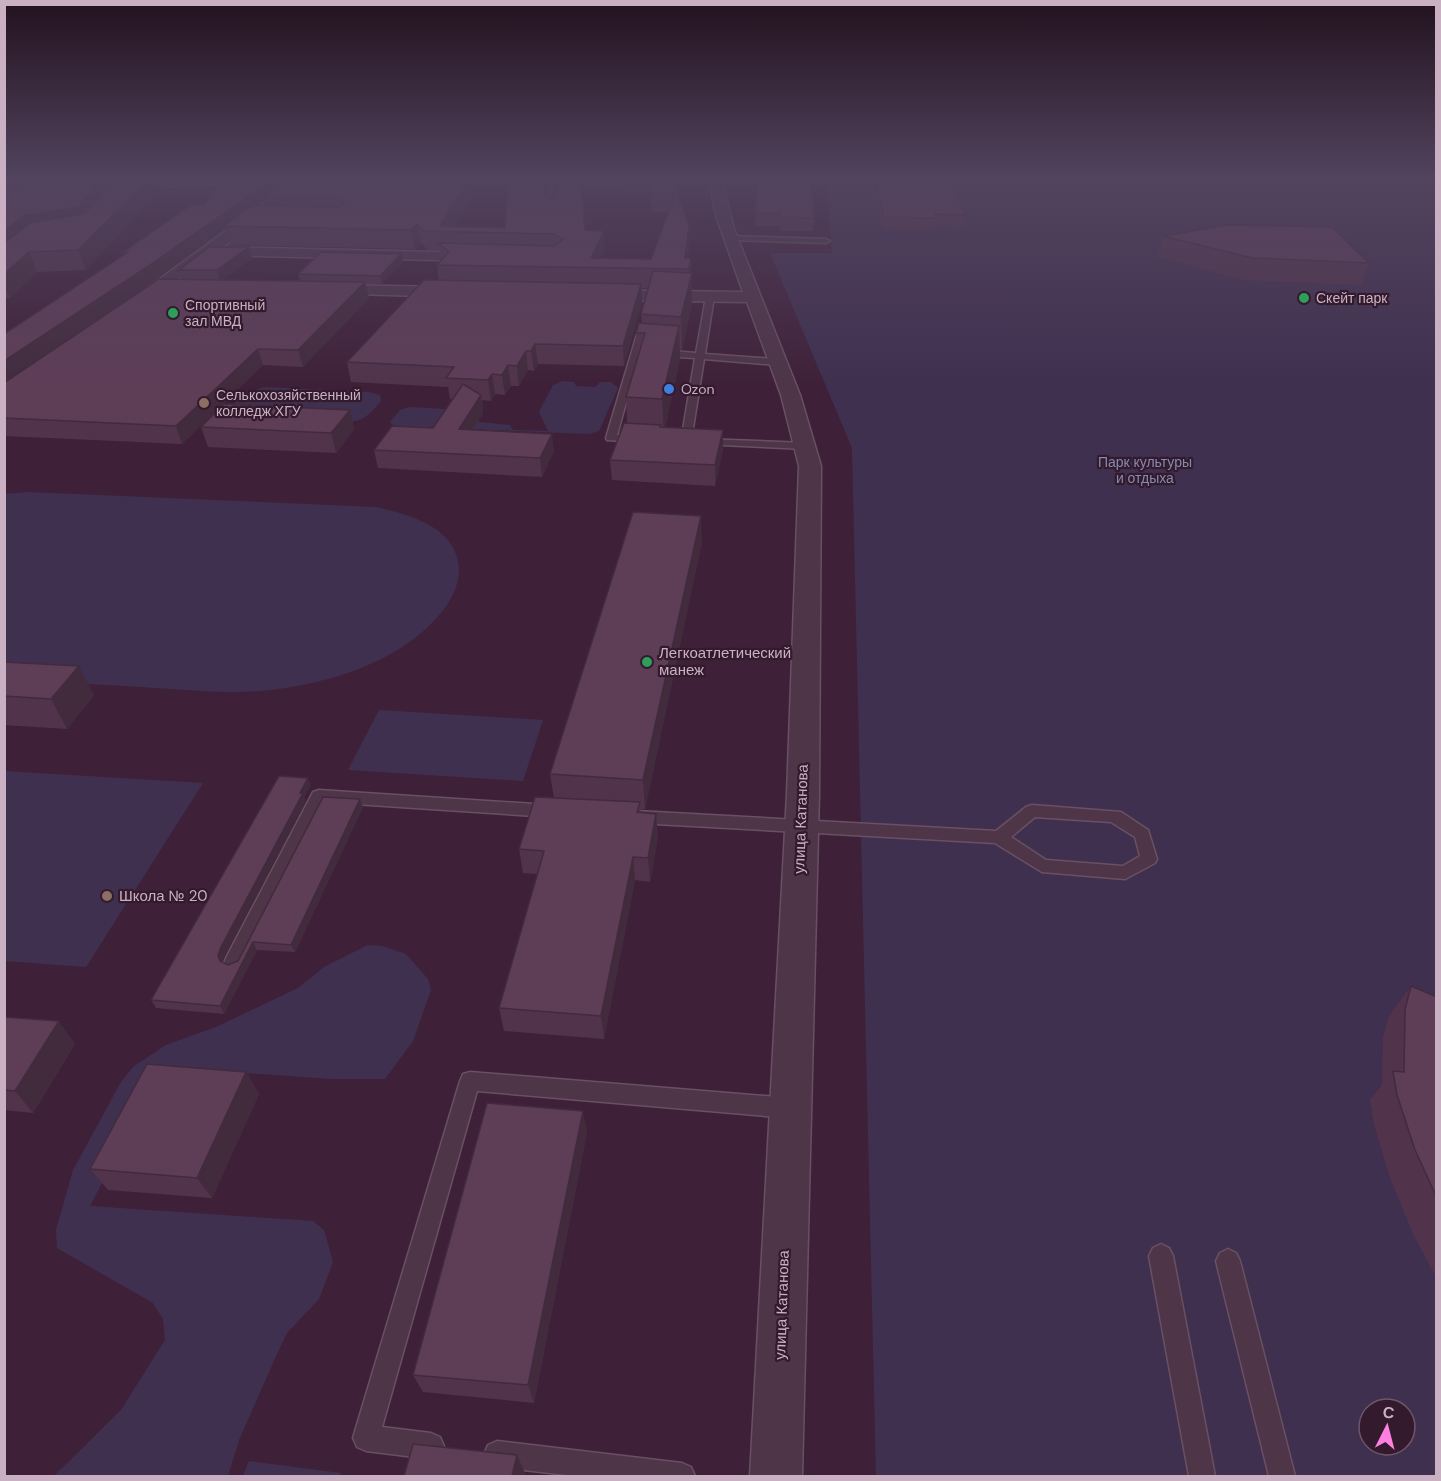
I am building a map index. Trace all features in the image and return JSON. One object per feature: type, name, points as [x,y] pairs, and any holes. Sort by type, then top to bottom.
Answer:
[{"type":"street","points":[[121,314],[215,247]]},
{"type":"street","name":"улица Катанова","points":[[734,247],[777,362],[806,446],[810,466],[801,828],[776,1476]]},
{"type":"street","points":[[209,251],[496,258]]},
{"type":"street","points":[[160,287],[182,287]]},
{"type":"street","points":[[315,290],[471,293]]},
{"type":"street","points":[[590,295],[649,300],[753,297]]},
{"type":"lane","points":[[710,297],[700,356],[681,441],[806,446]]},
{"type":"lane","points":[[644,322],[611,438],[654,440]]},
{"type":"lane","points":[[637,351],[777,362]]},
{"type":"lane","points":[[233,963],[319,796],[572,813]]},
{"type":"lane","points":[[618,816],[801,828],[999,837],[1042,866],[1125,873],[1149,858],[1142,834],[1115,816],[1032,811],[999,837]]},
{"type":"lane","points":[[682,1476],[366,1438],[470,1081],[789,1108]]},
{"type":"lane","points":[[1161,1256],[1202,1476]]},
{"type":"lane","points":[[1228,1262],[1282,1476]]},
{"type":"green space","name":"Парк культуры и отдыха","points":[[832,247],[1436,247],[1436,1476],[876,1476],[852,448],[770,253],[832,253]]},
{"type":"green space","points":[[563,381],[574,382],[576,386],[595,387],[600,382],[611,382],[618,388],[599,431],[589,434],[394,426],[390,422],[400,410],[409,407],[445,409],[480,422],[510,425],[513,430],[548,431],[539,412],[553,385]]},
{"type":"green space","points":[[264,387],[369,392],[380,395],[381,401],[364,418],[341,423],[226,412],[243,395]]},
{"type":"green space","points":[[28,492],[376,507],[400,513],[437,530],[454,549],[458,561],[458,579],[452,596],[442,611],[413,640],[373,663],[328,679],[282,688],[230,692],[5,679],[4,494]]},
{"type":"green space","points":[[379,710],[543,720],[523,781],[348,770]]},
{"type":"green space","points":[[4,771],[203,783],[86,967],[5,961]]},
{"type":"green space","points":[[368,945],[382,946],[406,954],[428,979],[431,990],[413,1041],[385,1079],[331,1079],[162,1067],[90,1206],[313,1221],[324,1230],[333,1262],[319,1299],[287,1333],[239,1440],[228,1476],[54,1476],[121,1410],[165,1340],[163,1319],[153,1303],[57,1248],[56,1230],[73,1170],[121,1082],[133,1067],[166,1045],[216,1027],[298,988],[324,967]]},
{"type":"green space","points":[[249,1461],[341,1473],[340,1476],[243,1476]]},
{"type":"building","points":[[4,247],[81,247],[78,250],[29,252],[4,274]]},
{"type":"building","points":[[130,247],[176,247],[4,361],[4,334],[128,252],[122,253]]},
{"type":"building","points":[[209,247],[249,247],[217,270],[179,270]]},
{"type":"building","points":[[443,247],[596,247],[591,258],[651,259],[656,247],[686,247],[685,258],[691,258],[689,269],[437,265],[449,252]]},
{"type":"building","points":[[1208,247],[1353,247],[1369,263],[1252,258]]},
{"type":"building","points":[[321,252],[401,254],[380,276],[298,274]]},
{"type":"building","points":[[653,271],[692,273],[681,317],[641,314]]},
{"type":"building","points":[[159,279],[365,282],[298,350],[258,349],[176,426],[4,418],[4,383]]},
{"type":"building","points":[[424,280],[641,284],[623,346],[535,344],[531,351],[526,351],[517,366],[508,365],[502,375],[492,374],[488,380],[446,378],[454,367],[347,362]]},
{"type":"building","points":[[639,323],[679,326],[662,399],[626,397],[645,333],[636,333]]},
{"type":"building","points":[[463,384],[481,395],[459,429],[552,434],[540,458],[374,450],[392,426],[433,428]]},
{"type":"building","points":[[224,404],[350,410],[331,433],[201,427]]},
{"type":"building","points":[[624,423],[723,430],[715,465],[610,460]]},
{"type":"building","points":[[633,512],[701,516],[643,780],[550,774]]},
{"type":"building","points":[[4,662],[79,666],[51,699],[4,696]]},
{"type":"building","points":[[279,776],[308,778],[300,793],[303,793],[220,949],[218,956],[220,961],[228,965],[238,961],[323,797],[360,799],[291,945],[253,942],[220,1006],[151,1000]]},
{"type":"building","points":[[535,797],[640,802],[637,812],[656,814],[648,858],[633,857],[601,1016],[499,1008],[544,851],[519,849]]},
{"type":"building","points":[[1411,986],[1437,997],[1437,1198],[1415,1150],[1397,1095],[1393,1071],[1404,1072],[1405,1009]]},
{"type":"building","points":[[4,1017],[59,1021],[15,1091],[4,1090]]},
{"type":"building","points":[[147,1064],[246,1072],[197,1178],[90,1169]]},
{"type":"building","points":[[487,1103],[583,1111],[528,1385],[413,1375]]},
{"type":"building","points":[[413,1444],[517,1455],[512,1476],[404,1476]]},
{"type":"place","name":"Скейт парк","points":[[1304,298]]},
{"type":"place","name":"Спортивный зал МВД","points":[[173,313]]},
{"type":"place","name":"Ozon","points":[[669,389]]},
{"type":"place","name":"Селькохозяйственный колледж ХГУ","points":[[204,403]]},
{"type":"place","name":"Легкоатлетический манеж","points":[[647,662]]},
{"type":"place","name":"Школа № 20","points":[[107,896]]}]
